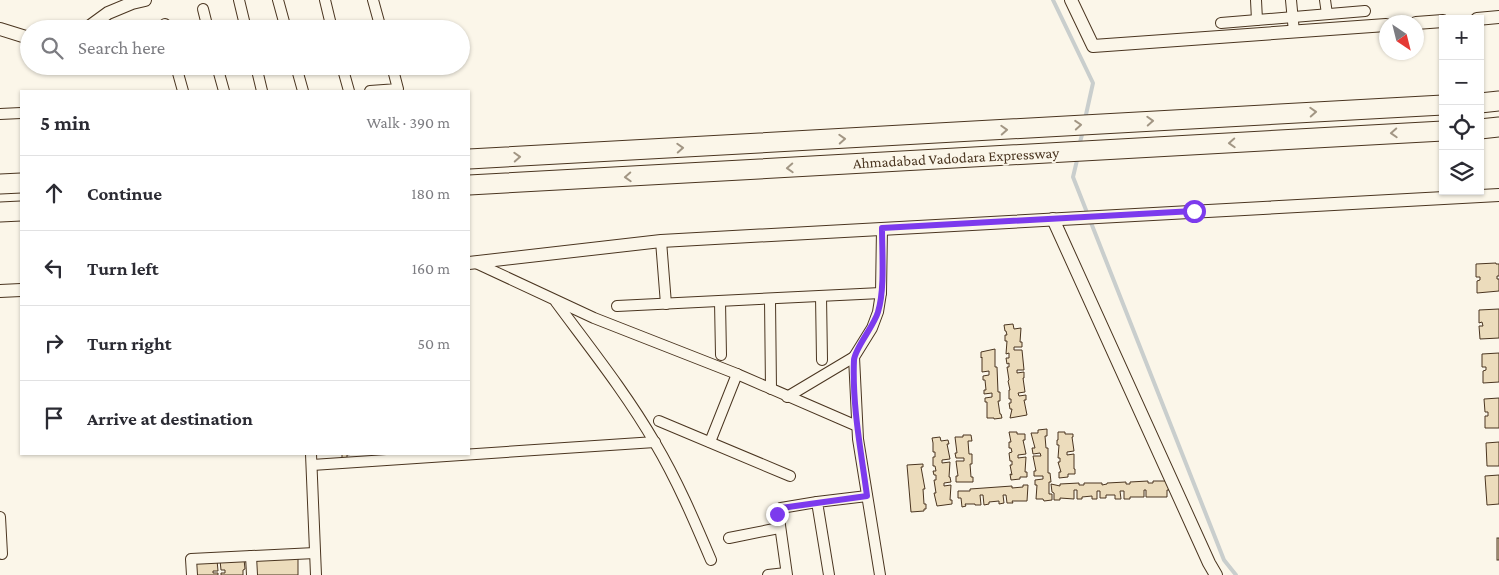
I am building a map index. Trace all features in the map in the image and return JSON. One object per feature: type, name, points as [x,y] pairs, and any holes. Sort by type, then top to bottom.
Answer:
[{"type":"highway","points":[[1484,102],[1499,102]]},
{"type":"highway","name":"Ahmadabad Vadodara Expressway","points":[[470,159],[1439,105]]},
{"type":"highway","points":[[1484,128],[1499,128]]},
{"type":"highway","name":"Ahmadabad Vadodara Expressway","points":[[470,186],[1439,131]]},
{"type":"highway","points":[[0,184],[20,183]]},
{"type":"highway","points":[[0,212],[20,211]]},
{"type":"street","points":[[98,20],[108,13],[132,3],[146,0]]},
{"type":"street","points":[[239,0],[244,20]]},
{"type":"street","points":[[278,0],[284,20]]},
{"type":"street","points":[[324,0],[330,20]]},
{"type":"street","points":[[373,0],[379,20]]},
{"type":"street","points":[[1071,0],[1093,46],[1379,26]]},
{"type":"street","points":[[1256,0],[1258,20]]},
{"type":"street","points":[[1291,0],[1294,32]]},
{"type":"street","points":[[1325,0],[1327,14]]},
{"type":"street","points":[[203,9],[206,20]]},
{"type":"street","points":[[1221,23],[1365,11]]},
{"type":"street","points":[[1484,18],[1499,17]]},
{"type":"street","points":[[1424,22],[1439,21]]},
{"type":"street","points":[[0,29],[20,35]]},
{"type":"street","points":[[179,75],[183,90]]},
{"type":"street","points":[[220,75],[224,90]]},
{"type":"street","points":[[258,75],[262,90]]},
{"type":"street","points":[[299,75],[303,90]]},
{"type":"street","points":[[345,75],[349,90]]},
{"type":"street","points":[[384,90],[398,89],[394,75]]},
{"type":"street","points":[[0,114],[20,113]]},
{"type":"street","points":[[473,263],[661,241],[1499,195]]},
{"type":"street","points":[[1053,219],[1216,575]]},
{"type":"street","points":[[787,397],[854,357],[872,328],[878,312],[881,293],[882,228]]},
{"type":"street","points":[[661,241],[666,304]]},
{"type":"street","points":[[473,263],[594,318],[737,374],[857,426]]},
{"type":"street","points":[[0,291],[20,290]]},
{"type":"street","points":[[617,306],[770,300],[881,293]]},
{"type":"street","points":[[821,296],[822,360]]},
{"type":"street","points":[[770,300],[771,389]]},
{"type":"street","points":[[556,301],[635,411],[654,442],[680,488],[711,560]]},
{"type":"street","points":[[720,302],[721,355]]},
{"type":"street","points":[[854,357],[857,426],[880,575]]},
{"type":"street","points":[[710,442],[737,374]]},
{"type":"street","points":[[659,421],[790,476]]},
{"type":"street","points":[[470,454],[654,442]]},
{"type":"street","points":[[311,455],[316,575]]},
{"type":"street","points":[[312,465],[461,455]]},
{"type":"street","points":[[768,575],[786,574],[778,510],[817,502],[867,496]]},
{"type":"street","points":[[817,502],[829,575]]},
{"type":"street","points":[[0,517],[2,554]]},
{"type":"street","points":[[729,538],[779,528]]},
{"type":"street","points":[[192,575],[191,559],[315,553]]},
{"type":"street","points":[[250,556],[252,575]]},
{"type":"building","points":[[1476,264],[1499,264],[1499,276],[1497,276],[1497,279],[1499,279],[1499,291],[1477,293],[1477,281],[1480,280],[1480,277],[1476,277]]},
{"type":"building","points":[[1499,309],[1499,338],[1480,339],[1479,326],[1483,326],[1482,322],[1479,323],[1479,310]]},
{"type":"building","points":[[1013,324],[1014,329],[1021,328],[1020,342],[1022,342],[1022,347],[1014,347],[1014,350],[1022,350],[1024,370],[1017,370],[1017,373],[1024,372],[1025,392],[1018,393],[1019,396],[1026,395],[1026,400],[1024,400],[1027,415],[1010,418],[1012,409],[1010,409],[1009,403],[1011,403],[1011,399],[1009,399],[1010,390],[1007,367],[1009,367],[1009,363],[1007,364],[1006,358],[1009,358],[1009,353],[1006,354],[1007,341],[1005,341],[1005,335],[1007,335],[1004,325]]},
{"type":"building","points":[[995,349],[995,367],[997,367],[998,392],[1000,392],[1000,401],[998,401],[1002,418],[994,419],[987,418],[987,402],[985,402],[985,398],[992,397],[992,393],[984,394],[984,390],[986,390],[983,376],[989,375],[989,371],[982,372],[981,352]]},
{"type":"building","points":[[1499,353],[1499,382],[1483,383],[1483,371],[1486,370],[1486,367],[1482,367],[1482,354]]},
{"type":"building","points":[[1499,398],[1499,428],[1485,428],[1485,416],[1488,416],[1488,412],[1485,412],[1484,399]]},
{"type":"building","points":[[1047,429],[1047,436],[1045,436],[1046,448],[1048,448],[1048,473],[1050,473],[1051,482],[1049,482],[1049,494],[1052,494],[1052,500],[1044,501],[1043,499],[1036,499],[1037,485],[1035,485],[1035,480],[1043,479],[1043,476],[1034,476],[1034,471],[1036,471],[1033,456],[1041,456],[1040,453],[1033,454],[1032,448],[1035,448],[1031,433],[1038,433],[1038,430]]},
{"type":"building","points":[[1009,432],[1025,434],[1025,440],[1023,440],[1026,454],[1018,455],[1018,458],[1026,457],[1025,472],[1027,472],[1027,477],[1011,480],[1010,465],[1012,465],[1012,461],[1010,461],[1009,453],[1012,452],[1011,448],[1009,448],[1009,442],[1011,442]]},
{"type":"building","points":[[1058,432],[1073,434],[1074,451],[1067,452],[1067,455],[1074,454],[1075,474],[1068,474],[1068,477],[1059,478],[1059,472],[1061,472],[1058,462],[1060,462],[1060,458],[1058,458],[1059,445],[1057,445]]},
{"type":"building","points":[[963,435],[971,435],[972,441],[968,441],[969,454],[972,454],[972,464],[970,464],[973,482],[956,482],[956,476],[958,476],[956,461],[964,461],[964,458],[956,458],[955,437],[963,437]]},
{"type":"building","points":[[940,437],[941,441],[948,440],[949,444],[947,444],[950,459],[942,460],[942,463],[950,462],[949,477],[951,482],[944,483],[944,486],[951,485],[950,500],[952,500],[952,504],[937,506],[934,493],[936,493],[934,480],[936,480],[936,475],[934,475],[933,471],[936,471],[935,466],[933,466],[935,452],[933,452],[932,438]]},
{"type":"building","points":[[1499,442],[1499,466],[1487,466],[1486,443]]},
{"type":"building","points":[[923,464],[923,467],[921,467],[926,509],[924,511],[911,512],[907,465]]},
{"type":"building","points":[[1499,475],[1499,504],[1487,505],[1485,476]]},
{"type":"building","points":[[1148,481],[1148,483],[1153,483],[1153,481],[1169,481],[1167,497],[1146,497],[1146,490],[1144,490],[1144,497],[1124,499],[1124,491],[1120,491],[1121,499],[1115,499],[1115,495],[1106,495],[1106,498],[1100,498],[1100,491],[1097,491],[1097,499],[1092,499],[1092,496],[1077,499],[1077,490],[1074,490],[1074,499],[1060,498],[1060,500],[1054,500],[1051,484],[1060,486],[1060,484],[1079,483],[1079,485],[1084,485],[1084,483],[1102,483],[1102,485],[1107,483],[1126,482],[1126,484],[1130,484],[1130,482]]},
{"type":"building","points":[[1023,485],[1028,485],[1027,501],[1007,503],[1006,495],[1003,495],[1004,503],[999,504],[999,501],[989,502],[989,504],[984,505],[983,495],[980,495],[981,505],[965,504],[966,506],[962,507],[961,498],[958,498],[958,491],[1012,486],[1012,488],[1023,487]]},
{"type":"building","points":[[1497,538],[1499,538],[1499,560],[1497,560]]},
{"type":"building","points":[[298,555],[298,575],[256,575],[255,558]]},
{"type":"building","points":[[244,559],[245,569],[243,570],[243,575],[221,575],[221,573],[225,573],[225,570],[221,570],[220,560]]},
{"type":"building","points":[[217,560],[218,571],[213,571],[213,573],[218,573],[218,575],[195,575],[195,561]]},
{"type":"waterway","points":[[1053,0],[1093,83],[1085,119]]},
{"type":"waterway","points":[[1079,146],[1083,131]]},
{"type":"waterway","points":[[1078,156],[1073,177],[1224,560],[1236,575]]},
{"type":"route","points":[[777,514],[781,508],[867,496],[858,439],[854,357],[872,328],[878,312],[881,293],[882,228],[1194,211]]}]
